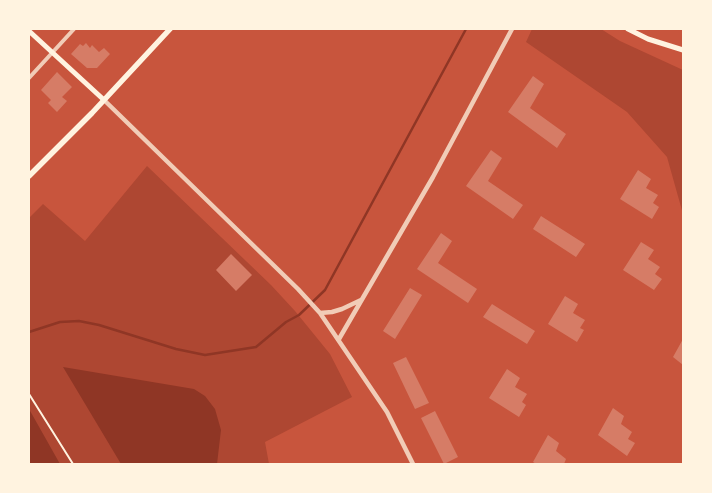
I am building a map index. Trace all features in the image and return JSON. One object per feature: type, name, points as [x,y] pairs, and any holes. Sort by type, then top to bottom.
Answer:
[{"type":"main road","points":[[29,176],[104,100],[170,29]]},
{"type":"main road","points":[[628,29],[648,39],[683,50]]},
{"type":"main road","points":[[29,31],[104,100]]},
{"type":"street","points":[[29,78],[74,29]]},
{"type":"street","points":[[339,339],[433,177],[512,29]]},
{"type":"street","points":[[104,100],[298,289],[321,314],[387,412],[413,464]]},
{"type":"street","points":[[321,314],[352,305],[362,299]]},
{"type":"path","points":[[29,394],[73,464]]},
{"type":"shaded area","points":[[532,29],[601,29],[620,41],[683,70],[683,214],[667,157],[627,112],[526,42]]},
{"type":"shaded area","points":[[147,166],[271,285],[295,311],[330,354],[352,397],[265,442],[269,464],[29,464],[29,218],[43,204],[85,241]]},
{"type":"shaded area","points":[[63,367],[194,389],[205,396],[215,409],[221,430],[217,464],[121,464]]},
{"type":"shaded area","points":[[29,409],[60,464],[29,464]]},
{"type":"building","points":[[86,43],[90,48],[92,45],[99,52],[104,48],[110,54],[97,68],[87,68],[71,54],[80,44],[83,46]]},
{"type":"building","points":[[57,72],[72,87],[62,97],[67,101],[57,112],[48,103],[51,100],[41,90]]},
{"type":"building","points":[[533,76],[544,84],[530,108],[566,134],[557,148],[508,112]]},
{"type":"building","points":[[491,150],[502,158],[488,181],[523,205],[513,219],[466,186]]},
{"type":"building","points":[[638,170],[651,179],[646,188],[658,195],[653,203],[659,207],[652,219],[620,199]]},
{"type":"building","points":[[541,216],[585,244],[576,257],[533,229]]},
{"type":"building","points":[[441,233],[452,241],[438,263],[477,289],[468,303],[417,269]]},
{"type":"building","points":[[641,242],[654,250],[648,259],[660,267],[655,274],[662,279],[654,290],[623,270]]},
{"type":"building","points":[[231,254],[252,275],[236,291],[216,270]]},
{"type":"building","points":[[410,288],[422,295],[395,339],[383,331]]},
{"type":"building","points":[[565,296],[578,304],[573,313],[585,320],[580,328],[584,330],[577,342],[548,324]]},
{"type":"building","points":[[492,304],[535,331],[527,344],[483,317]]},
{"type":"building","points":[[683,339],[683,365],[673,357]]},
{"type":"building","points":[[406,357],[429,403],[415,409],[393,363]]},
{"type":"building","points":[[507,369],[520,378],[515,387],[527,394],[522,402],[526,405],[519,417],[489,398]]},
{"type":"building","points":[[613,408],[624,416],[621,424],[632,432],[628,439],[635,443],[627,456],[598,435]]},
{"type":"building","points":[[435,411],[458,457],[444,464],[421,418]]},
{"type":"building","points":[[548,435],[559,443],[556,451],[566,459],[564,464],[536,464],[533,462]]},
{"type":"waterway","points":[[29,332],[60,322],[79,321],[99,325],[176,349],[205,355],[256,347],[286,322],[299,315],[325,290],[466,29]]}]
